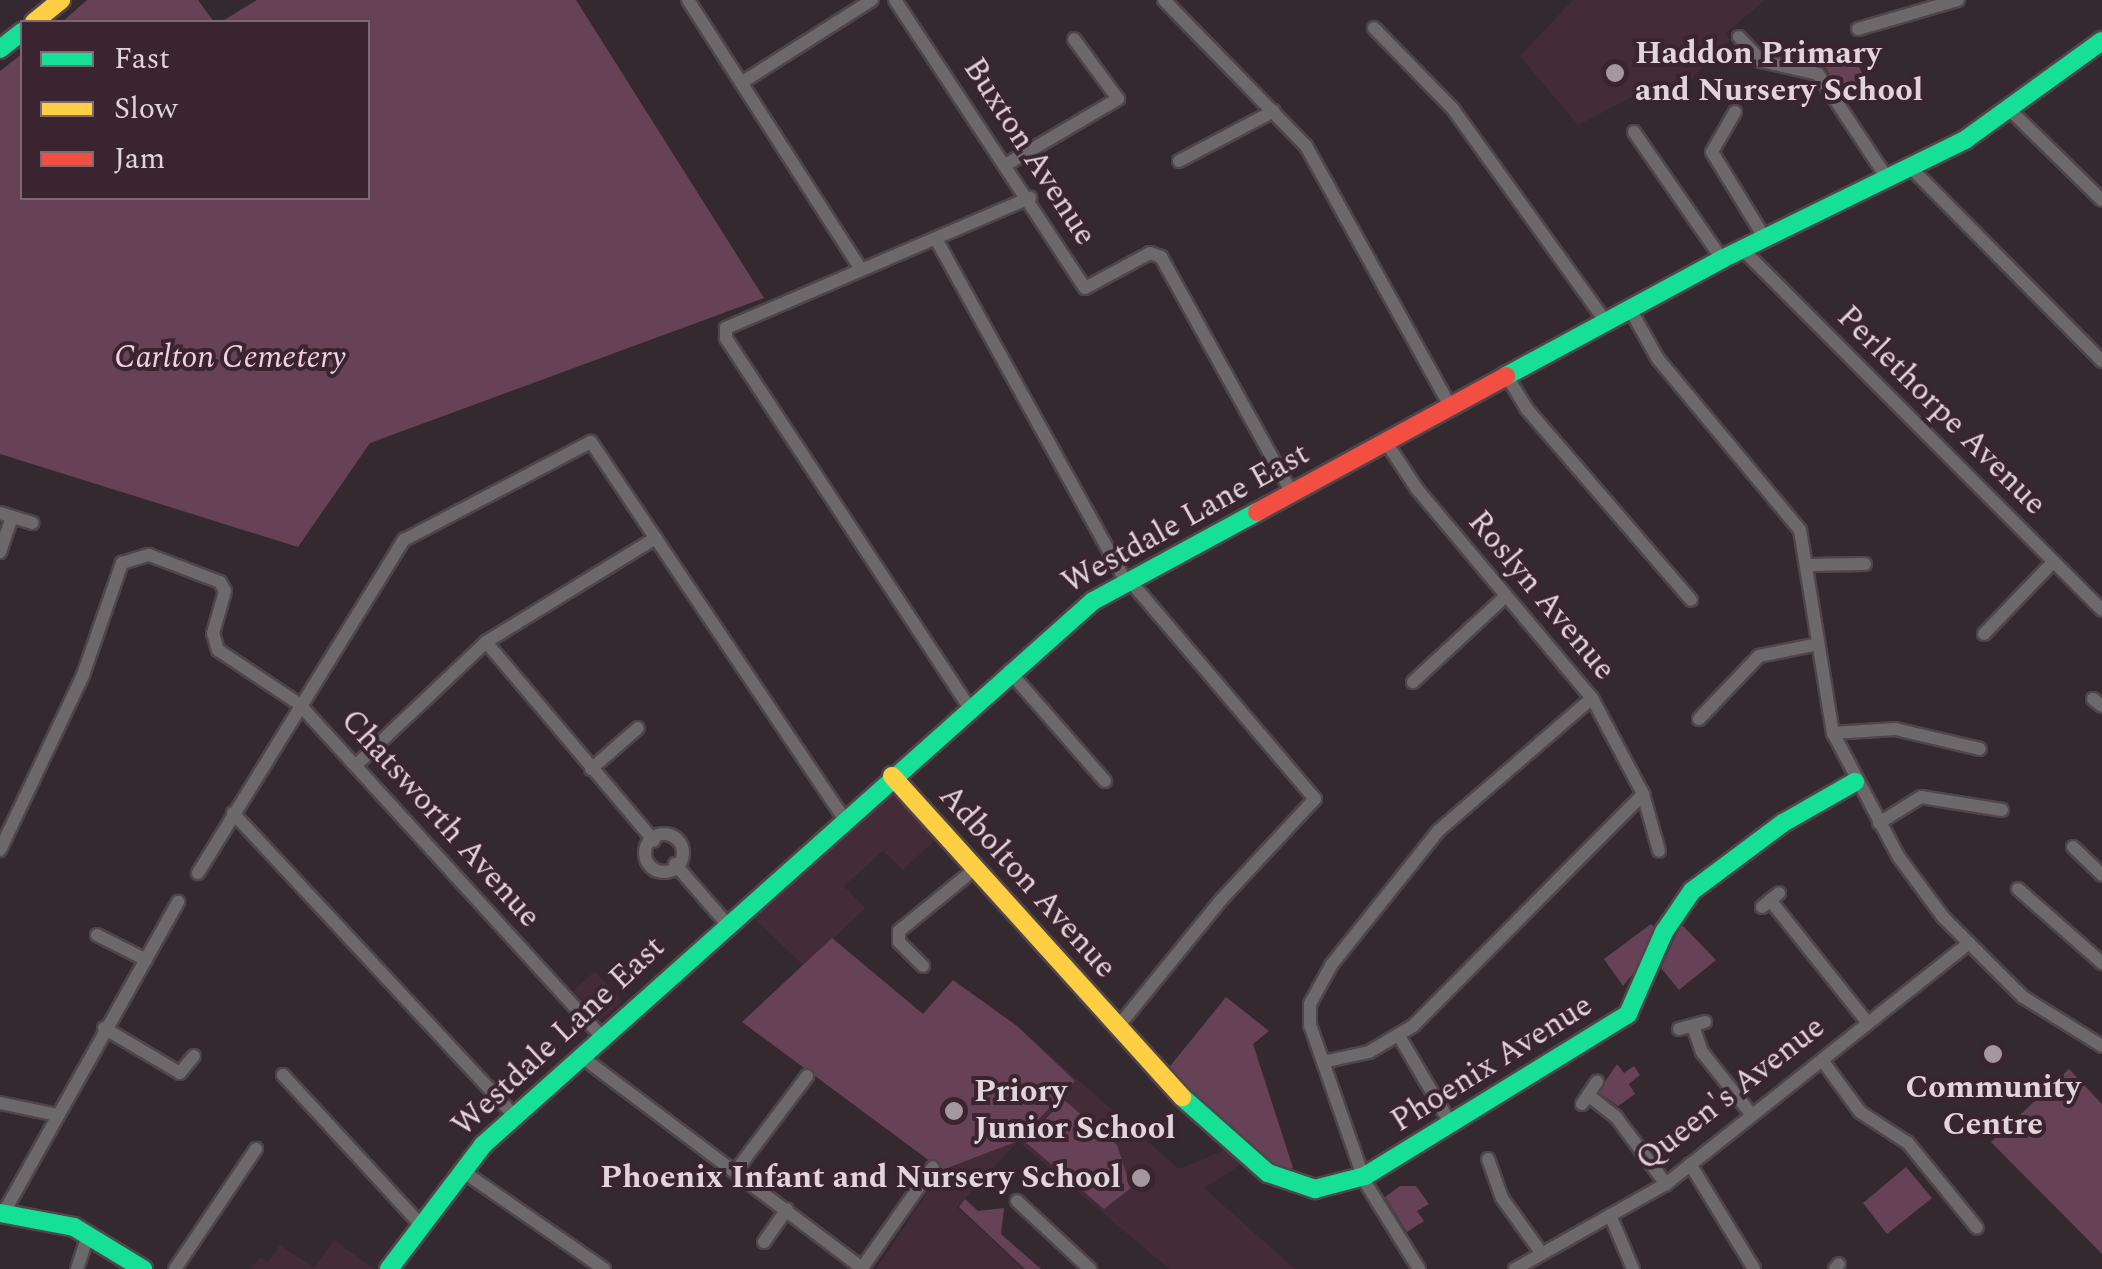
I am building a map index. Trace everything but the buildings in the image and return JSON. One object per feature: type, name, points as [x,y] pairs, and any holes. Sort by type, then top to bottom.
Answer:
[{"type":"street","points":[[36,20],[61,0]]},
{"type":"street","points":[[688,0],[861,270]]},
{"type":"street","points":[[741,83],[872,0]]},
{"type":"street","name":"Buxton Avenue","points":[[895,0],[1030,198],[1085,288],[1150,252],[1161,256],[1292,493]]},
{"type":"street","points":[[1164,0],[1306,146],[1450,406]]},
{"type":"street","points":[[1858,30],[1958,0]]},
{"type":"street","points":[[1374,28],[1453,110],[1606,322]]},
{"type":"street","points":[[0,49],[20,34]]},
{"type":"street","points":[[1007,164],[1118,99],[1074,38]]},
{"type":"street","points":[[1739,38],[1761,61],[1818,74],[1889,182]]},
{"type":"street","name":"Westdale Lane East","points":[[389,1269],[461,1170],[515,1116],[1066,622],[1127,581],[1606,322],[1722,260],[1889,182],[2011,112],[2102,41]]},
{"type":"street","points":[[1179,161],[1274,111]]},
{"type":"street","points":[[1735,112],[1712,152],[1766,240]]},
{"type":"street","points":[[2011,112],[2102,200]]},
{"type":"street","points":[[1634,132],[1722,260]]},
{"type":"street","points":[[1912,169],[2102,361]]},
{"type":"street","points":[[969,707],[726,338],[726,328],[1030,198]]},
{"type":"street","points":[[936,239],[1127,581],[1314,792],[1312,806],[1263,857],[1117,1028]]},
{"type":"street","name":"Perlethorpe Avenue","points":[[1743,250],[2102,610]]},
{"type":"street","points":[[1630,310],[1658,358],[1790,511],[1808,565],[1833,733],[1855,782],[1912,877],[1968,944],[2023,997],[2102,1046]]},
{"type":"street","points":[[1508,376],[1526,408],[1691,600]]},
{"type":"street","points":[[198,873],[298,704],[404,540],[422,525],[592,442],[844,819]]},
{"type":"street","name":"Roslyn Avenue","points":[[1386,442],[1506,596],[1592,698],[1643,794],[1658,851]]},
{"type":"street","points":[[0,552],[6,515],[32,523]]},
{"type":"street","points":[[355,766],[486,642],[656,538]]},
{"type":"street","name":"Chatsworth Avenue","points":[[0,850],[83,675],[122,563],[138,553],[220,582],[224,600],[214,643],[224,654],[298,704],[602,1038]]},
{"type":"street","points":[[1984,634],[2054,562]]},
{"type":"street","points":[[1808,565],[1864,564]]},
{"type":"street","points":[[1413,682],[1506,596]]},
{"type":"street","points":[[486,642],[654,841]]},
{"type":"street","points":[[1699,720],[1759,656],[1818,644]]},
{"type":"street","points":[[1010,671],[1105,781]]},
{"type":"street","points":[[1418,1269],[1365,1176],[1322,1062],[1310,1004],[1332,964],[1438,830],[1592,698]]},
{"type":"street","points":[[590,769],[638,728]]},
{"type":"street","points":[[1833,733],[1895,729],[1980,749]]},
{"type":"street","name":"Adbolton Avenue","points":[[892,776],[1117,1028]]},
{"type":"street","name":"Phoenix Avenue","points":[[1117,1028],[1226,1139],[1286,1184],[1330,1188],[1365,1176],[1452,1126],[1628,1014],[1664,932],[1692,891],[1784,823],[1855,782]]},
{"type":"street","points":[[1322,1062],[1369,1052],[1399,1036],[1643,794]]},
{"type":"street","points":[[1879,823],[1921,796],[2002,810]]},
{"type":"street","points":[[233,813],[515,1116]]},
{"type":"street","points":[[670,834],[684,846],[675,864],[659,874],[646,861],[654,841],[670,834]]},
{"type":"street","points":[[2073,847],[2102,875]]},
{"type":"street","points":[[675,864],[727,924]]},
{"type":"street","points":[[923,966],[899,942],[900,931],[976,868]]},
{"type":"street","points":[[2018,889],[2102,963]]},
{"type":"street","points":[[1770,900],[1868,1023]]},
{"type":"street","points":[[143,1269],[89,1234],[1,1214],[178,902]]},
{"type":"street","points":[[97,935],[146,960]]},
{"type":"street","name":"Queen's Avenue","points":[[1515,1269],[1540,1251],[1666,1184],[1968,944]]},
{"type":"street","points":[[1692,1026],[1702,1052],[1752,1115]]},
{"type":"street","points":[[104,1028],[180,1073],[194,1056]]},
{"type":"street","points":[[1399,1036],[1452,1126]]},
{"type":"street","points":[[582,1057],[862,1268],[933,1167]]},
{"type":"street","points":[[1822,1060],[1860,1112],[1908,1144],[1976,1228]]},
{"type":"street","points":[[283,1075],[421,1225]]},
{"type":"street","points":[[735,1172],[807,1076]]},
{"type":"street","points":[[1597,1082],[1585,1100],[1616,1118],[1666,1184]]},
{"type":"street","points":[[0,1104],[56,1115]]},
{"type":"street","points":[[175,1269],[256,1149]]},
{"type":"street","points":[[1488,1159],[1502,1198],[1540,1251]]},
{"type":"street","points":[[1690,1164],[1754,1269]]},
{"type":"street","points":[[461,1170],[604,1269]]},
{"type":"street","points":[[1017,1201],[1090,1269]]},
{"type":"street","points":[[764,1242],[788,1210]]},
{"type":"street","points":[[1610,1215],[1633,1269]]},
{"type":"street","points":[[78,1266],[89,1234]]},
{"type":"shaded area","name":"Haddon Primary and Nursery School","points":[[1573,0],[1765,0],[1725,34],[1730,40],[1676,94],[1664,90],[1630,98],[1578,125],[1520,56]]},
{"type":"shaded area","points":[[893,792],[936,839],[903,870],[883,851],[844,886],[865,908],[833,939],[923,1014],[953,980],[1017,1026],[1179,1169],[1224,1150],[1242,1164],[1204,1188],[1295,1269],[1169,1269],[1018,1141],[957,1207],[1023,1269],[876,1269],[942,1170],[742,1022],[803,965],[754,918]]},
{"type":"shaded area","points":[[595,971],[622,1001],[600,1021],[573,991]]},
{"type":"shaded area","points":[[334,1240],[374,1269],[251,1269],[260,1257],[268,1262],[280,1245],[314,1268]]},
{"type":"green space","points":[[87,0],[198,0],[213,20],[64,20]]},
{"type":"green space","name":"Carlton Cemetery","points":[[257,0],[576,0],[764,298],[370,443],[298,547],[0,454],[0,71],[20,56],[20,200],[370,200],[370,20],[224,20]]},
{"type":"green space","points":[[1848,48],[1869,85],[1864,89],[1870,100],[1842,94],[1819,58]]},
{"type":"green space","points":[[1651,924],[1656,929],[1643,962],[1623,986],[1604,959]]},
{"type":"green space","points":[[1681,924],[1716,960],[1679,990],[1661,968]]},
{"type":"green space","name":"Priory Junior School","points":[[832,938],[923,1014],[953,980],[1017,1026],[1075,1081],[1018,1141],[942,1170],[742,1022]]},
{"type":"green space","points":[[1226,997],[1269,1031],[1253,1044],[1293,1168],[1283,1172],[1262,1158],[1167,1070]]},
{"type":"green space","points":[[1617,1064],[1624,1073],[1634,1066],[1640,1075],[1629,1084],[1635,1094],[1618,1106],[1598,1092]]},
{"type":"green space","points":[[2069,1069],[2102,1104],[2102,1254],[1991,1142]]},
{"type":"green space","points":[[1064,1100],[1117,1145],[1131,1188],[1104,1209],[1024,1141]]},
{"type":"green space","points":[[1906,1167],[1932,1198],[1887,1234],[1863,1203]]},
{"type":"green space","points":[[1400,1186],[1416,1186],[1429,1204],[1417,1211],[1424,1221],[1407,1232],[1385,1197]]},
{"type":"green space","points":[[965,1199],[978,1211],[1004,1208],[1001,1234],[1041,1269],[1025,1269],[959,1207]]},
{"type":"traffic: fast","points":[[0,49],[20,34]]},
{"type":"traffic: fast","points":[[1506,376],[1722,259],[1965,140],[2102,41]]},
{"type":"traffic: fast","points":[[389,1269],[483,1145],[1093,601],[1257,512]]},
{"type":"traffic: fast","points":[[1182,1097],[1268,1173],[1315,1189],[1365,1176],[1628,1014],[1664,932],[1692,891],[1783,823],[1855,782]]},
{"type":"traffic: fast","points":[[0,1213],[74,1227],[143,1269]]},
{"type":"traffic: slow","points":[[36,20],[61,0]]},
{"type":"traffic: slow","points":[[892,776],[1182,1097]]},
{"type":"traffic: jam","points":[[1257,512],[1506,376]]},
{"type":"place","name":"Haddon Primary and Nursery School","points":[[1615,73]]},
{"type":"place","name":"Community Centre","points":[[1993,1054]]},
{"type":"place","name":"Priory Junior School","points":[[954,1111]]},
{"type":"place","name":"Phoenix Infant and Nursery School","points":[[1141,1178]]}]
